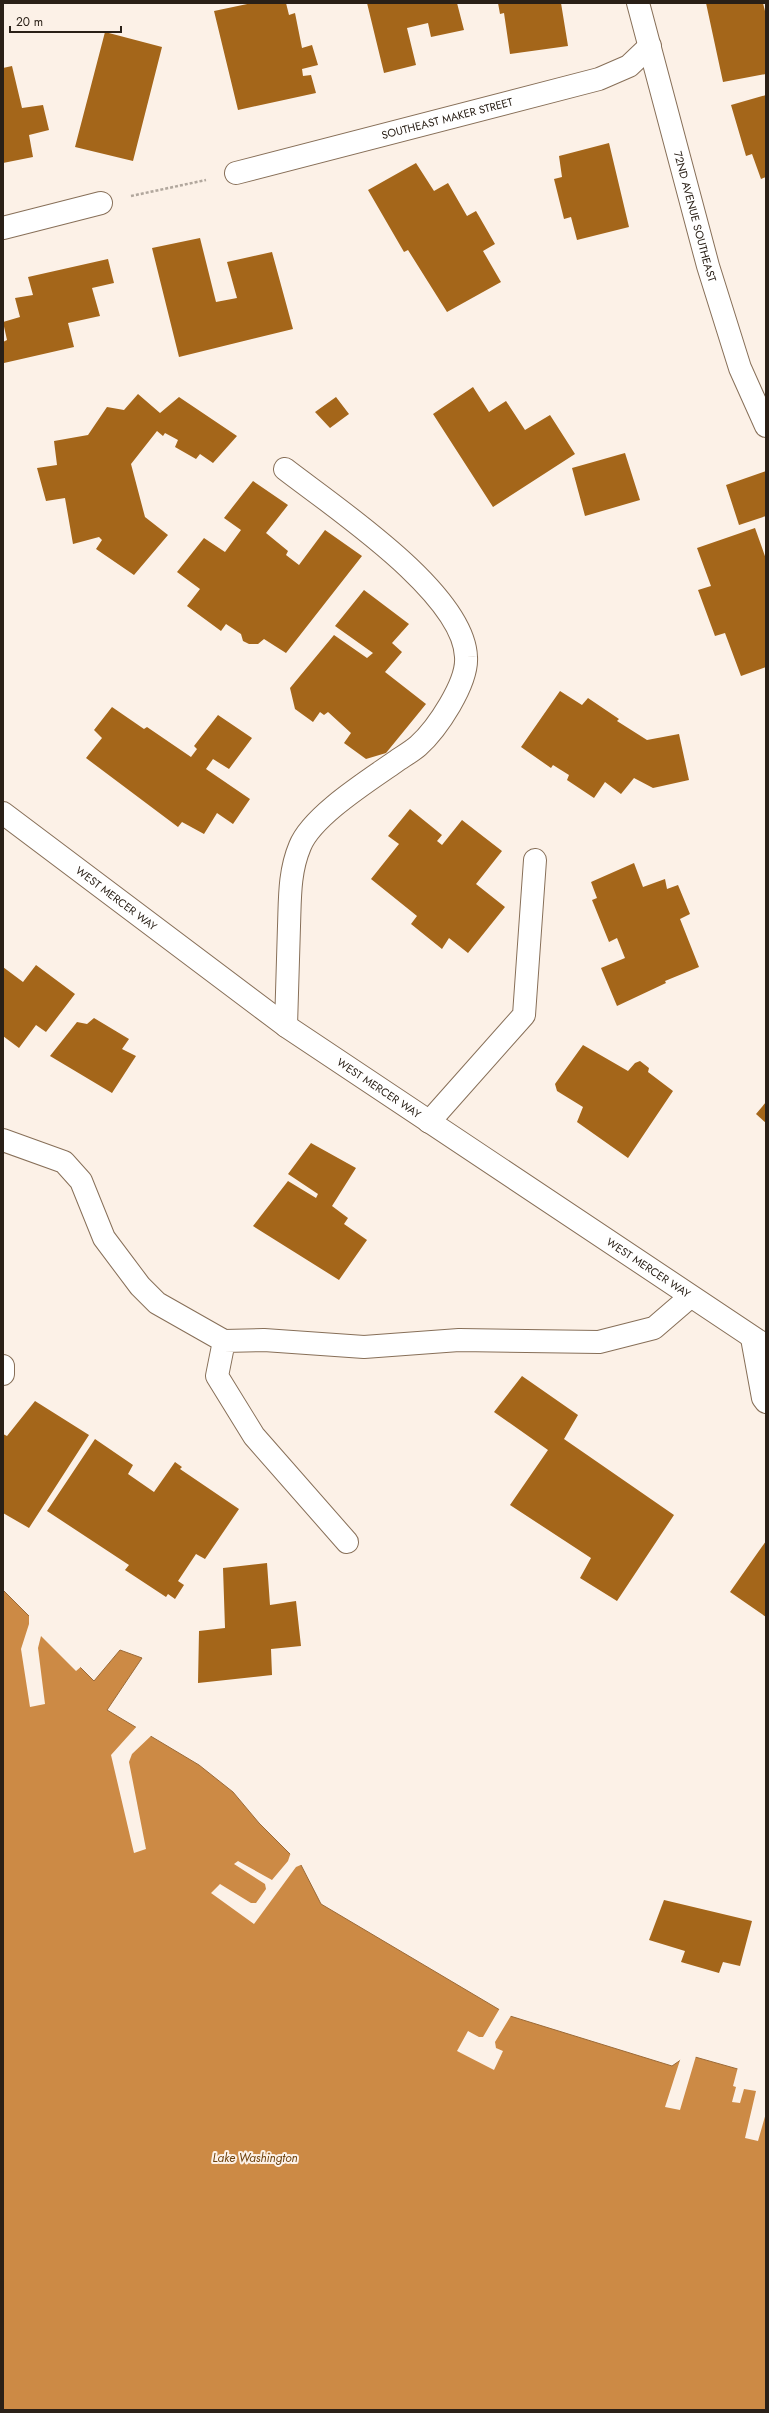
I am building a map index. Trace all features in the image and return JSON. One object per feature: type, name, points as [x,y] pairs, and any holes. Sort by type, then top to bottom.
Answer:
[{"type":"street","name":"72ND AVENUE SOUTHEAST","points":[[638,3],[708,266],[740,368],[766,426]]},
{"type":"street","name":"SOUTHEAST MAKER STREET","points":[[236,173],[600,79],[629,66],[650,46]]},
{"type":"street","points":[[3,228],[102,203]]},
{"type":"street","points":[[285,469],[385,547],[435,593],[455,623],[464,644],[467,658],[461,681],[443,715],[418,745],[322,817],[300,844],[292,871],[286,1026]]},
{"type":"street","name":"WEST MERCER WAY","points":[[3,813],[286,1026],[759,1342]]},
{"type":"street","points":[[429,1122],[524,1015],[535,860]]},
{"type":"street","points":[[3,1140],[64,1162],[81,1181],[104,1238],[140,1286],[158,1303],[224,1341],[264,1340],[364,1347],[459,1340],[599,1342],[654,1328],[690,1297]]},
{"type":"street","points":[[224,1341],[217,1376],[233,1403],[254,1436],[347,1542]]},
{"type":"street","points":[[759,1342],[763,1398],[766,1402]]},
{"type":"street","points":[[3,1366],[3,1374]]},
{"type":"path","points":[[102,203],[236,173]]},
{"type":"water","name":"Lake Washington","points":[[3,1590],[94,1681],[120,1650],[142,1658],[107,1710],[199,1765],[233,1792],[259,1823],[301,1865],[321,1904],[510,2016],[672,2066],[688,2055],[766,2077],[766,2410],[3,2410]]},
{"type":"pier","points":[[29,1613],[82,1666],[76,1671],[41,1636],[38,1648],[45,1704],[30,1707],[21,1649],[29,1624]]},
{"type":"pier","points":[[138,1725],[153,1734],[132,1754],[129,1762],[146,1849],[134,1853],[111,1755]]},
{"type":"pier","points":[[291,1852],[303,1864],[296,1867],[254,1924],[211,1893],[220,1884],[251,1903],[256,1903],[266,1889],[265,1884],[234,1864],[238,1861],[272,1880],[288,1861]]},
{"type":"pier","points":[[500,2008],[512,2014],[495,2042],[496,2048],[503,2051],[494,2070],[457,2051],[468,2031],[479,2037],[483,2037]]},
{"type":"pier","points":[[688,2053],[696,2056],[680,2110],[665,2107],[681,2057]]},
{"type":"pier","points":[[738,2067],[766,2075],[766,2113],[758,2141],[745,2138],[756,2091],[744,2089],[740,2103],[732,2102],[736,2087],[733,2086]]},
{"type":"building","points":[[252,3],[286,3],[289,15],[295,13],[302,48],[312,45],[318,65],[302,69],[303,76],[311,75],[316,93],[238,110],[214,11]]},
{"type":"building","points":[[367,3],[457,3],[464,30],[431,37],[428,23],[407,28],[416,65],[384,73]]},
{"type":"building","points":[[498,3],[561,3],[568,46],[510,54],[504,13],[500,14]]},
{"type":"building","points":[[706,3],[763,3],[766,15],[766,74],[723,82]]},
{"type":"building","points":[[105,32],[162,47],[133,161],[75,147]]},
{"type":"building","points":[[12,66],[22,108],[43,105],[49,130],[29,135],[33,157],[3,163],[3,68]]},
{"type":"building","points":[[766,95],[766,177],[761,179],[752,154],[746,156],[731,105]]},
{"type":"building","points":[[609,143],[629,227],[577,240],[571,217],[564,219],[554,179],[562,177],[559,156]]},
{"type":"building","points":[[416,163],[434,191],[448,183],[467,216],[476,211],[495,244],[483,251],[501,282],[447,312],[408,250],[404,252],[368,190]]},
{"type":"building","points":[[200,238],[216,302],[237,298],[227,262],[272,252],[293,329],[179,357],[152,248]]},
{"type":"building","points":[[108,259],[114,283],[92,288],[100,316],[68,323],[74,347],[4,363],[3,342],[7,340],[3,322],[20,317],[15,298],[33,295],[28,277]]},
{"type":"building","points":[[473,387],[489,412],[506,401],[525,430],[550,415],[575,454],[493,507],[433,414]]},
{"type":"building","points":[[138,394],[160,413],[179,397],[237,436],[213,463],[200,454],[196,459],[175,447],[178,440],[165,433],[163,436],[157,431],[131,464],[145,517],[168,535],[134,575],[96,549],[102,540],[99,537],[73,544],[65,498],[46,501],[37,468],[57,465],[54,441],[88,435],[107,407],[124,410]]},
{"type":"building","points":[[336,397],[349,414],[330,428],[315,412]]},
{"type":"building","points":[[625,453],[640,500],[585,516],[572,468]]},
{"type":"building","points":[[766,471],[766,516],[739,525],[726,485]]},
{"type":"building","points":[[253,481],[288,505],[266,533],[288,551],[286,555],[299,565],[325,530],[362,556],[286,653],[264,639],[258,644],[249,644],[243,641],[241,634],[226,624],[221,631],[187,606],[200,589],[177,572],[204,538],[225,552],[241,530],[224,518]]},
{"type":"building","points":[[755,528],[766,559],[766,667],[741,676],[725,633],[715,636],[698,590],[711,586],[697,548]]},
{"type":"building","points":[[364,590],[409,624],[392,643],[402,652],[385,672],[426,704],[386,753],[366,759],[344,743],[351,733],[328,712],[324,715],[320,712],[313,722],[295,709],[290,688],[334,635],[367,658],[373,653],[335,626]]},
{"type":"building","points":[[560,691],[582,705],[588,698],[619,719],[617,721],[647,740],[679,734],[689,780],[653,788],[634,778],[621,794],[605,782],[594,798],[567,780],[569,775],[553,765],[551,768],[521,747]]},
{"type":"building","points":[[112,707],[144,729],[147,727],[191,757],[197,749],[194,746],[218,715],[252,738],[229,769],[213,759],[206,769],[250,799],[233,824],[217,813],[204,834],[182,822],[178,827],[86,758],[102,738],[94,730]]},
{"type":"building","points":[[410,809],[442,835],[437,841],[442,845],[462,820],[502,851],[476,884],[505,907],[468,953],[449,938],[442,949],[411,924],[417,916],[371,879],[399,844],[388,836]]},
{"type":"building","points":[[634,863],[643,887],[665,879],[667,889],[678,885],[690,914],[680,919],[699,967],[665,981],[666,983],[617,1006],[601,968],[625,958],[617,938],[609,942],[592,900],[597,898],[591,882]]},
{"type":"building","points":[[36,965],[75,994],[46,1032],[36,1025],[19,1048],[3,1036],[3,967],[23,982]]},
{"type":"building","points":[[94,1018],[129,1039],[122,1049],[136,1056],[112,1093],[50,1056],[77,1022],[87,1024]]},
{"type":"building","points":[[583,1045],[628,1071],[635,1063],[640,1061],[649,1068],[648,1072],[673,1091],[628,1158],[577,1122],[583,1107],[557,1091],[555,1084]]},
{"type":"building","points":[[766,1102],[766,1123],[756,1114]]},
{"type":"building","points":[[311,1143],[356,1168],[332,1206],[348,1218],[344,1224],[367,1240],[339,1280],[253,1226],[288,1181],[316,1198],[318,1194],[288,1174]]},
{"type":"building","points":[[522,1376],[578,1415],[564,1439],[674,1515],[617,1601],[580,1578],[591,1558],[510,1505],[548,1450],[494,1412]]},
{"type":"building","points":[[35,1401],[89,1435],[29,1528],[3,1513],[3,1434],[7,1436]]},
{"type":"building","points":[[95,1439],[133,1465],[128,1474],[154,1492],[175,1462],[182,1467],[180,1469],[239,1509],[205,1559],[196,1554],[178,1581],[184,1585],[175,1599],[168,1594],[166,1597],[125,1570],[129,1565],[47,1511]]},
{"type":"building","points":[[766,1541],[766,1617],[730,1592]]},
{"type":"building","points":[[267,1563],[270,1605],[296,1601],[301,1646],[271,1649],[272,1675],[198,1683],[199,1631],[225,1628],[223,1568]]},
{"type":"building","points":[[664,1900],[752,1921],[740,1966],[723,1962],[719,1973],[681,1962],[685,1951],[649,1940]]}]
